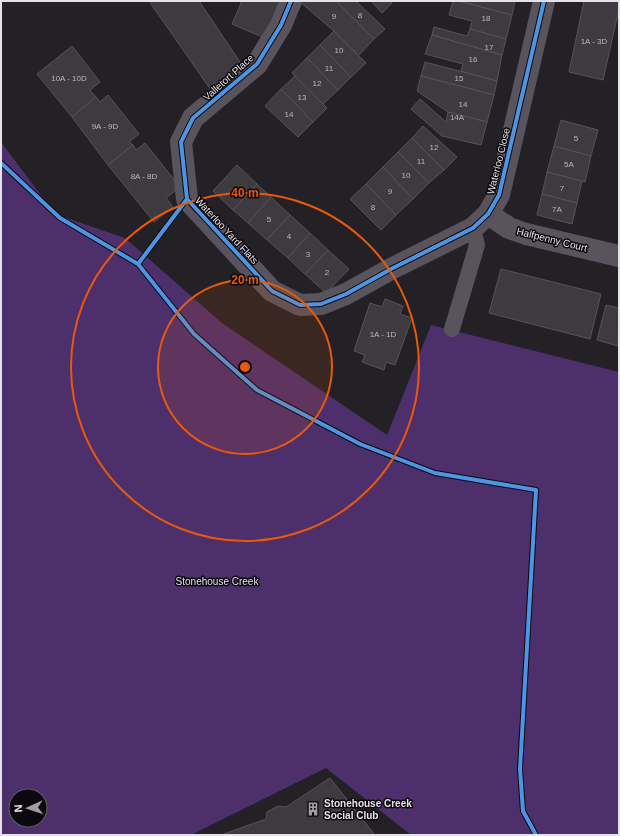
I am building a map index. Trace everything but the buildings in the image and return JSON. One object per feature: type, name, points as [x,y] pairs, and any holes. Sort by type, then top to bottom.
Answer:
[{"type":"street","name":"Valletort Place","points":[[193,118],[257,64],[281,25],[291,1]]},
{"type":"street","name":"Waterloo Close","points":[[480,221],[499,195],[544,1]]},
{"type":"street","name":"Waterloo Yard Flats","points":[[193,118],[181,142],[187,199],[272,291],[300,305],[321,304],[346,294],[480,221]]},
{"type":"street","name":"Halfpenny Court","points":[[480,221],[526,234],[619,256]]},
{"type":"lane","points":[[452,328],[477,245],[480,221]]},
{"type":"green space","name":"Stonehouse Creek","points":[[1,142],[55,214],[125,238],[222,323],[387,435],[431,325],[619,372],[619,835],[411,835],[326,768],[191,835],[1,835]]},
{"type":"cycle path","points":[[291,1],[281,25],[257,64],[193,118],[181,142],[187,199],[272,291],[300,305],[321,304],[346,294],[391,269],[473,228],[488,214],[499,195],[544,1]]},
{"type":"cycle path","points":[[1,163],[60,218],[138,264],[194,334],[257,390],[360,444],[435,473],[536,490],[520,769],[523,811],[536,835]]},
{"type":"cycle path","points":[[138,264],[187,199]]},
{"type":"place","name":"Stonehouse Creek Social Club","points":[[313,809]]}]
